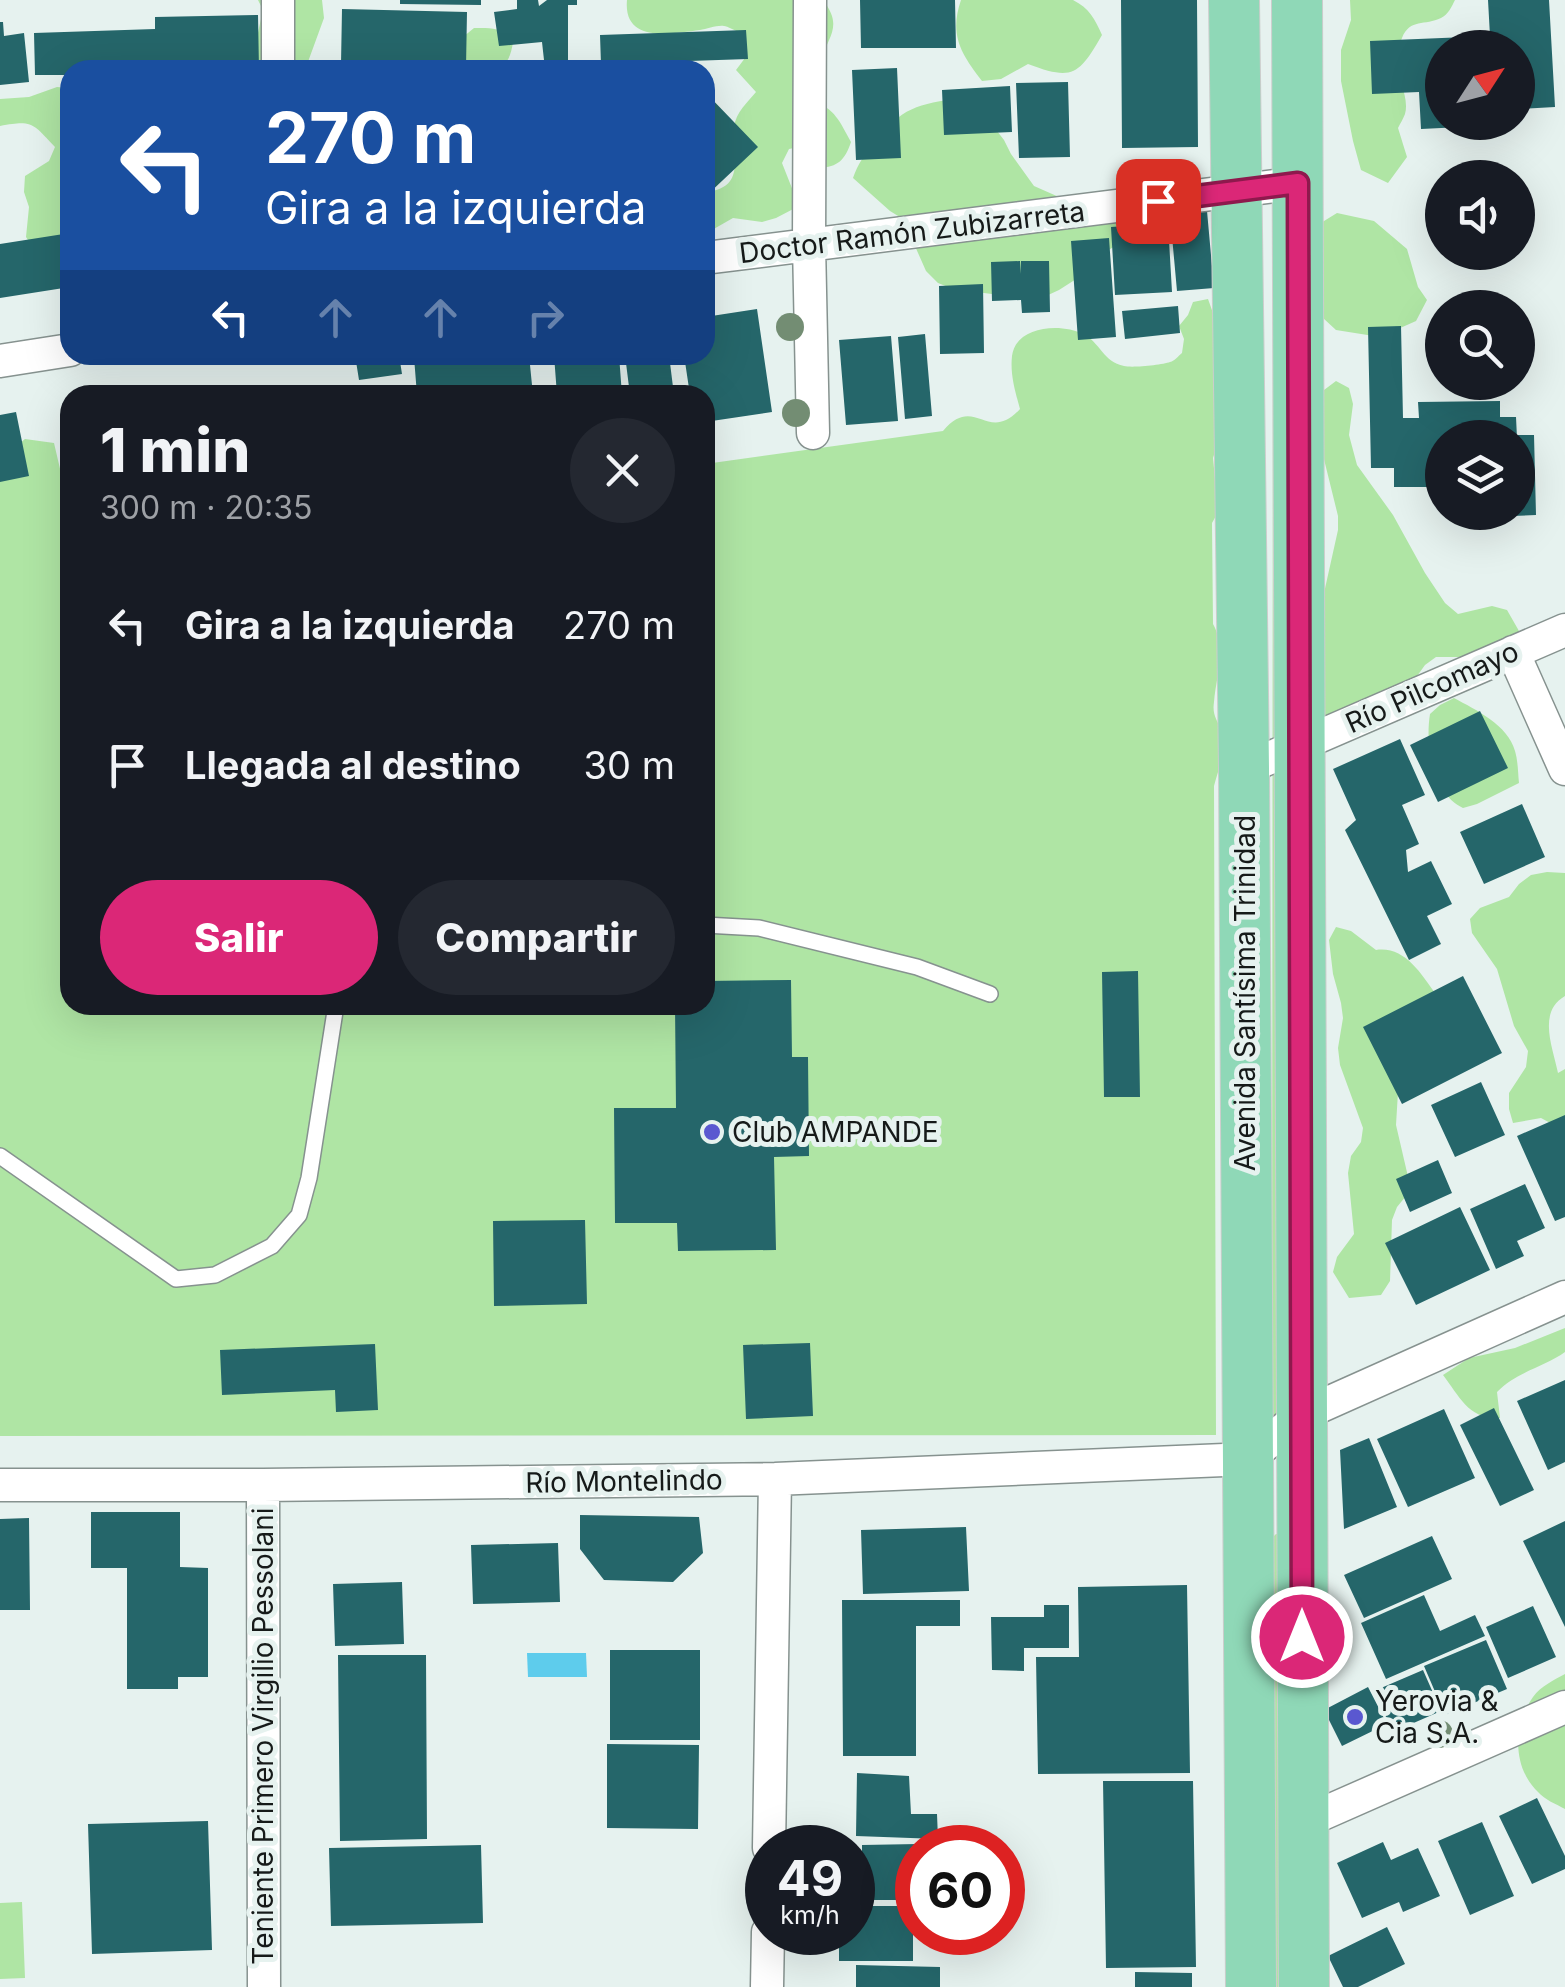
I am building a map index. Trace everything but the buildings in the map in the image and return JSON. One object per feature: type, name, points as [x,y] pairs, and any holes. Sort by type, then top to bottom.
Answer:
[{"type":"main road","name":"Avenida Santísima Trinidad","points":[[1234,0],[1244,769],[1252,1987]]},
{"type":"main road","name":"Avenida Santísima Trinidad","points":[[1297,0],[1304,1987]]},
{"type":"street","points":[[278,0],[278,60]]},
{"type":"street","points":[[810,0],[813,433]]},
{"type":"street","name":"Doctor Ramón Zubizarreta","points":[[715,257],[1298,183]]},
{"type":"street","points":[[0,361],[60,352]]},
{"type":"street","name":"Río Pilcomayo","points":[[1244,769],[1565,630]]},
{"type":"street","points":[[1513,652],[1565,769]]},
{"type":"street","points":[[1248,1459],[1302,1415],[1565,1297]]},
{"type":"street","name":"Río Montelindo","points":[[0,1485],[774,1479],[1248,1459]]},
{"type":"street","points":[[769,1825],[774,1479]]},
{"type":"street","name":"Teniente Primero Virgilio Pessolani","points":[[263,1485],[264,1987]]},
{"type":"street","points":[[1304,1822],[1565,1707]]},
{"type":"street","points":[[767,1987],[768,1955]]},
{"type":"lane","points":[[715,926],[759,928],[917,967],[990,994]]},
{"type":"lane","points":[[0,1156],[176,1278],[215,1275],[272,1246],[299,1215],[310,1178],[334,1015]]},
{"type":"green space","points":[[258,0],[322,0],[324,18],[309,60],[237,60],[257,37],[263,10]]},
{"type":"green space","points":[[627,0],[823,0],[833,24],[812,101],[832,112],[840,122],[851,142],[846,154],[836,164],[819,168],[804,146],[789,149],[782,163],[799,206],[762,222],[733,218],[715,228],[715,190],[727,184],[734,168],[735,122],[756,92],[736,70],[745,58],[739,32],[721,26],[651,33],[632,23]]},
{"type":"green space","points":[[961,0],[1073,0],[1091,14],[1102,35],[1087,59],[1073,71],[1055,72],[1028,64],[1001,79],[982,81],[959,44],[956,24]]},
{"type":"green space","points":[[1350,0],[1455,0],[1443,17],[1414,25],[1402,38],[1397,60],[1406,106],[1398,128],[1407,157],[1388,183],[1361,170],[1353,141],[1341,81],[1341,50],[1351,20]]},
{"type":"green space","points":[[474,28],[505,33],[513,42],[508,60],[455,60],[463,37]]},
{"type":"green space","points":[[60,87],[60,253],[34,249],[26,237],[29,207],[24,192],[25,176],[49,161],[55,147],[31,125],[0,126],[0,99],[29,97]]},
{"type":"green space","points":[[962,98],[976,104],[1034,186],[1068,201],[1114,189],[1131,191],[1158,206],[1164,221],[1158,236],[1117,245],[1084,274],[1046,296],[1015,297],[953,289],[938,283],[926,271],[903,219],[853,178],[870,148],[902,115],[922,105]]},
{"type":"green space","points":[[1273,206],[1280,1420],[1272,1417]]},
{"type":"green space","points":[[1337,213],[1374,221],[1407,249],[1418,287],[1425,297],[1416,321],[1380,337],[1336,330],[1310,306],[1290,242]]},
{"type":"green space","points":[[1208,299],[1213,313],[1227,413],[1213,458],[1222,505],[1212,523],[1213,624],[1220,653],[1214,710],[1224,744],[1214,786],[1216,1435],[0,1436],[0,464],[4,456],[25,439],[54,443],[60,469],[60,1015],[715,1015],[715,463],[943,431],[964,417],[990,422],[1009,419],[1020,409],[1012,356],[1022,338],[1041,329],[1064,328],[1089,338],[1117,364],[1161,364],[1182,353],[1184,339],[1179,326],[1193,302]]},
{"type":"green space","points":[[1336,381],[1349,388],[1353,404],[1349,435],[1357,465],[1393,515],[1445,603],[1458,614],[1492,606],[1507,610],[1519,631],[1511,644],[1468,657],[1436,657],[1407,690],[1394,698],[1366,698],[1325,716],[1311,711],[1322,602],[1338,516],[1321,447],[1316,403]]},
{"type":"green space","points":[[1454,698],[1506,733],[1518,767],[1519,783],[1463,808],[1444,791],[1430,753],[1430,714]]},
{"type":"green space","points":[[1565,873],[1565,996],[1551,1011],[1549,1031],[1558,1073],[1565,1069],[1565,1127],[1541,1118],[1513,1123],[1509,1093],[1526,1067],[1528,1051],[1514,1026],[1497,969],[1472,933],[1470,919],[1480,908],[1509,897],[1531,875]]},
{"type":"green space","points":[[1336,927],[1351,931],[1376,950],[1403,956],[1435,993],[1398,1092],[1396,1125],[1409,1181],[1406,1196],[1392,1220],[1390,1281],[1381,1295],[1349,1298],[1333,1272],[1337,1257],[1354,1234],[1348,1173],[1363,1128],[1340,1065],[1338,1048],[1343,1018],[1329,940]]},
{"type":"green space","points":[[1565,1328],[1565,1352],[1513,1379],[1497,1392],[1500,1418],[1473,1411],[1443,1375],[1469,1358],[1515,1348]]},
{"type":"green space","points":[[1276,1534],[1283,1987],[1273,1987],[1272,1538]]},
{"type":"green space","points":[[1565,1674],[1565,1809],[1544,1797],[1530,1782],[1523,1771],[1518,1746],[1522,1720],[1533,1697]]},
{"type":"green space","points":[[22,1902],[25,1978],[0,1979],[0,1903]]},
{"type":"water","points":[[527,1653],[586,1653],[587,1677],[528,1677]]},
{"type":"place","name":"Club AMPANDE","points":[[712,1132]]},
{"type":"place","name":"Yerovia & Cia S.A.","points":[[1355,1717]]},
{"type":"route","points":[[1158,201],[1298,183],[1302,1637]]}]
